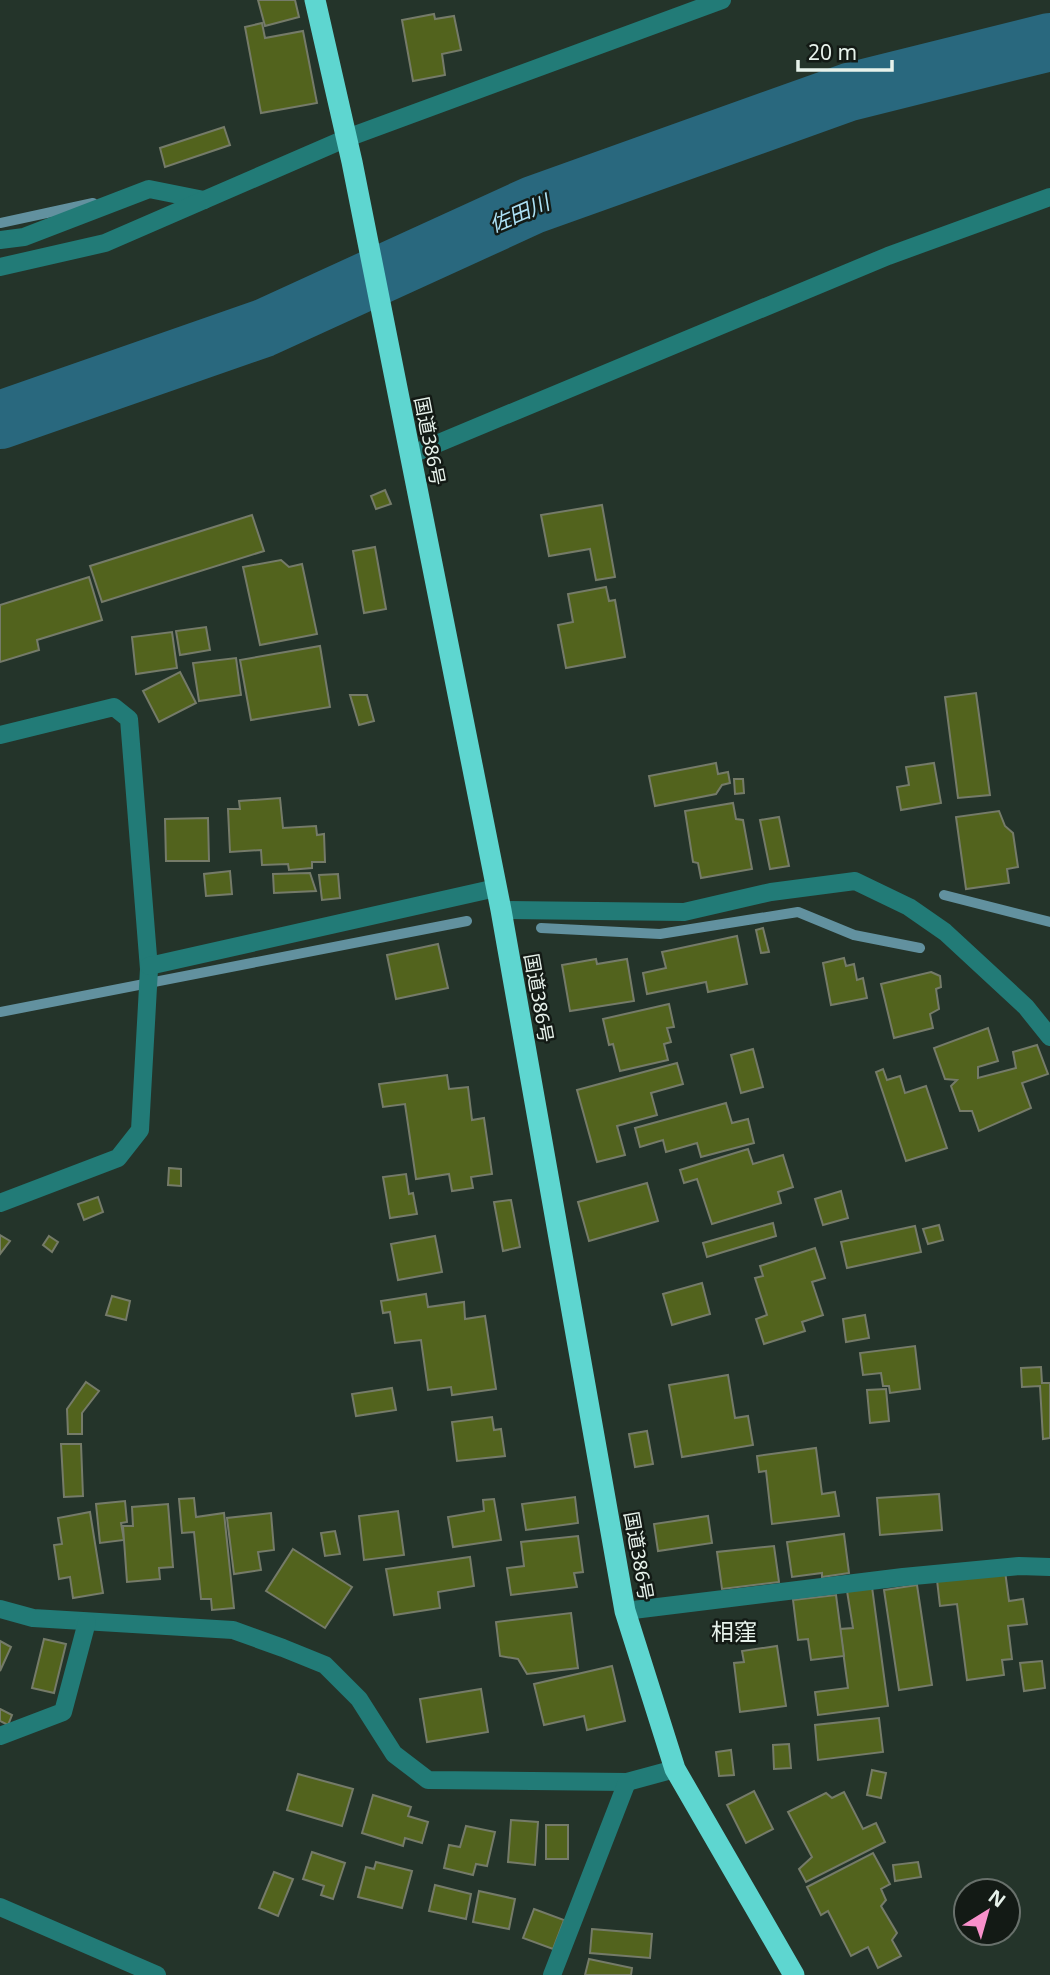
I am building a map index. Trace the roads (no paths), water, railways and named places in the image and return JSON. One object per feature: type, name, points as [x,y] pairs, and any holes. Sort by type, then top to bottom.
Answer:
[{"type":"highway","name":"国道386号","points":[[314,0],[352,162],[501,910],[625,1611],[675,1769],[794,1975]]},
{"type":"street","points":[[0,267],[105,243],[347,138],[722,0]]},
{"type":"street","points":[[0,240],[24,237],[149,189],[204,200]]},
{"type":"street","points":[[410,455],[888,256],[1050,197]]},
{"type":"street","points":[[0,735],[114,707],[129,719],[149,967],[139,1130],[118,1157],[0,1203]]},
{"type":"street","points":[[501,910],[684,912],[771,892],[855,881],[909,907],[944,932],[1026,1007],[1050,1037]]},
{"type":"street","points":[[149,967],[496,888]]},
{"type":"street","points":[[625,1611],[903,1577],[1019,1566],[1050,1567]]},
{"type":"street","points":[[0,1608],[33,1618],[233,1630],[325,1665],[359,1699],[394,1754],[428,1780],[627,1782],[675,1769]]},
{"type":"street","points":[[0,1736],[63,1712],[87,1622]]},
{"type":"street","points":[[552,1975],[627,1782]]},
{"type":"street","points":[[0,1907],[157,1975]]},
{"type":"waterway","name":"佐田川","points":[[0,420],[264,328],[533,205],[849,92],[1050,42]]},
{"type":"waterway","points":[[0,223],[93,203]]},
{"type":"waterway","points":[[944,895],[1050,922]]},
{"type":"waterway","points":[[541,928],[660,934],[798,912],[854,935],[920,948]]},
{"type":"waterway","points":[[0,1012],[467,921]]},
{"type":"district","name":"相窪","points":[[734,1631]]}]
